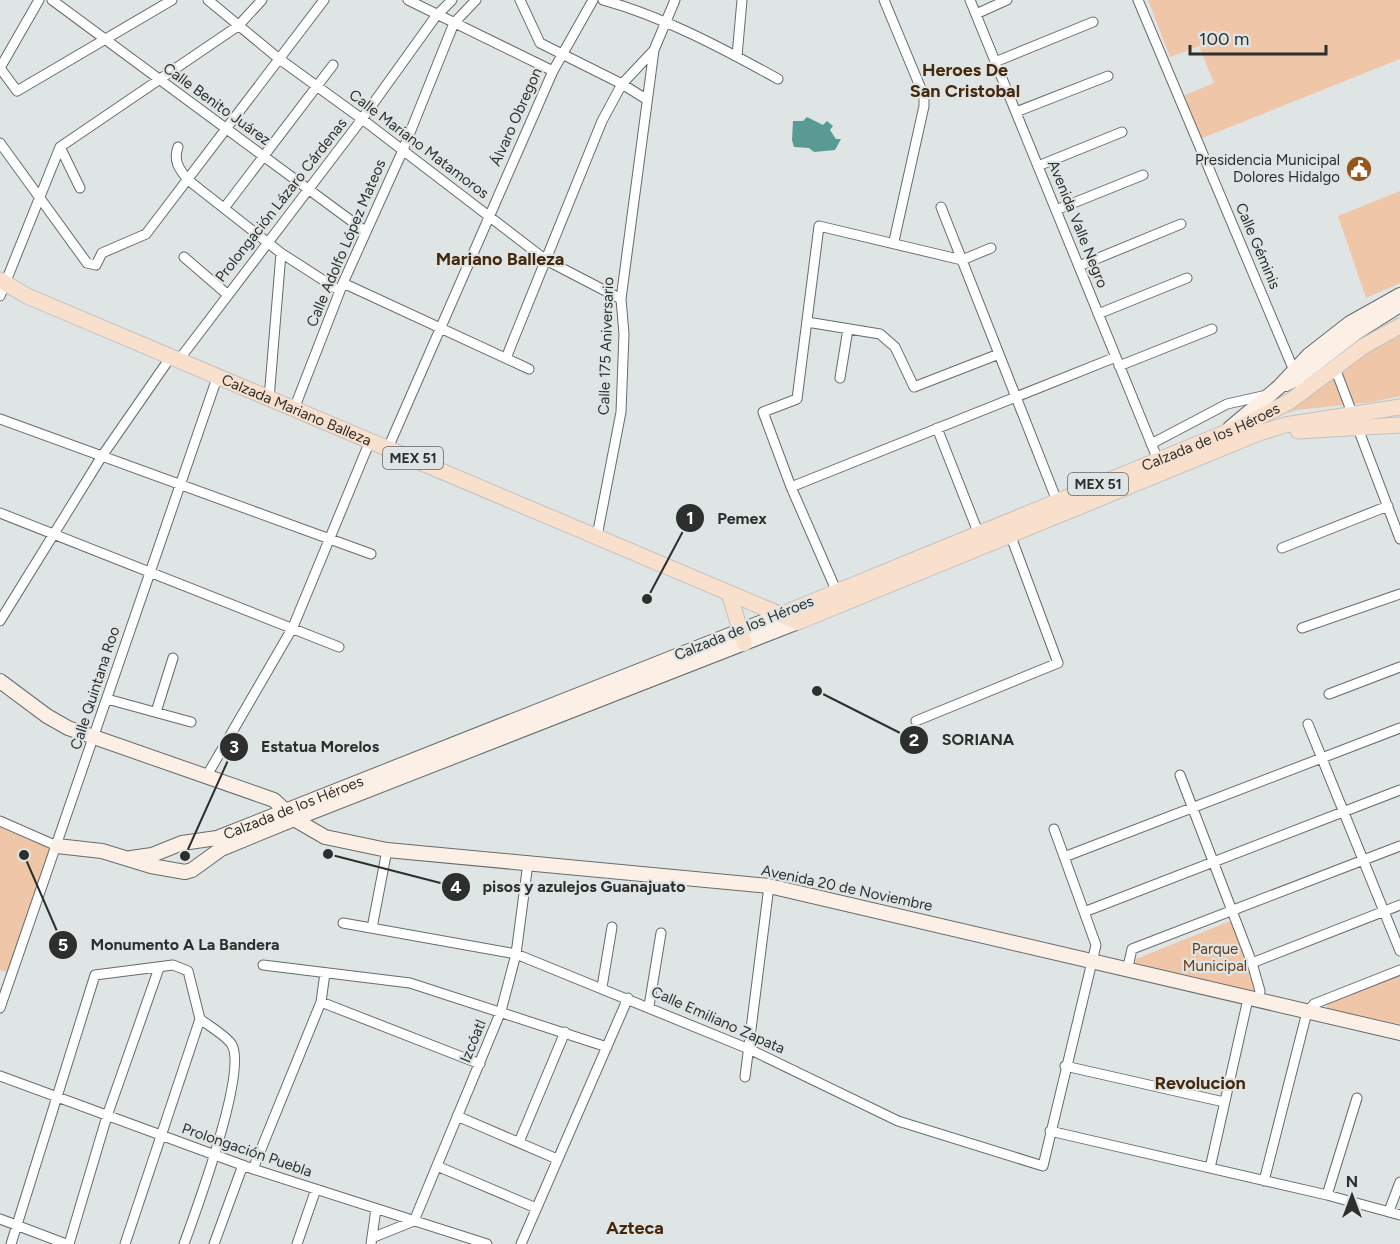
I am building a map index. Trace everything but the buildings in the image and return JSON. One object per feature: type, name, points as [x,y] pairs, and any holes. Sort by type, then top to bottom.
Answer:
[{"type":"main road","name":"Calzada Mariano Balleza","points":[[2,288],[27,296],[798,622]]},
{"type":"main road","name":"Calzada de los Héroes","points":[[780,615],[1268,414],[1298,380],[1335,368],[1364,346],[1400,326]]},
{"type":"main road","name":"Calzada de los Héroes","points":[[798,622],[1259,433],[1352,413],[1400,407]]},
{"type":"main road","points":[[1259,433],[1400,425]]},
{"type":"main road","points":[[729,593],[743,636]]},
{"type":"street","points":[[39,0],[0,68],[17,91],[172,0]]},
{"type":"street","name":"Calle Benito Juárez","points":[[52,0],[365,231]]},
{"type":"street","name":"Calle Mariano Matamoros","points":[[207,0],[278,58],[362,119],[546,260],[621,299]]},
{"type":"street","points":[[2,288],[41,200],[60,147],[238,26],[262,0]]},
{"type":"street","points":[[0,143],[87,263],[96,265],[102,253],[146,234],[324,0]]},
{"type":"street","points":[[408,0],[553,71]]},
{"type":"street","points":[[454,23],[476,0]]},
{"type":"street","points":[[520,0],[540,43],[622,84],[646,99]]},
{"type":"street","name":"Álvaro Obregon","points":[[388,448],[553,71],[593,0]]},
{"type":"street","points":[[603,0],[640,10],[737,56],[778,79]]},
{"type":"street","points":[[506,358],[602,121],[622,84],[654,50],[667,24],[675,0]]},
{"type":"street","points":[[737,56],[742,0]]},
{"type":"street","points":[[884,0],[924,96],[924,106],[894,242]]},
{"type":"street","name":"Avenida Valle Negro","points":[[970,0],[1158,460]]},
{"type":"street","points":[[976,14],[1007,0]]},
{"type":"street","name":"Calle Géminis","points":[[1138,0],[1298,380]]},
{"type":"street","points":[[449,2],[454,23]]},
{"type":"street","name":"Prolongación Lázaro Cárdenas","points":[[0,621],[102,456],[174,359],[268,243],[307,188],[362,119],[436,15],[449,2]]},
{"type":"street","points":[[995,62],[1093,22]]},
{"type":"street","name":"Calle Adolfo López Mateos","points":[[294,410],[341,287],[403,150],[454,23]]},
{"type":"street","name":"Calle 175 Aniversario","points":[[597,536],[621,412],[624,334],[621,299],[654,50]]},
{"type":"street","points":[[225,207],[333,65]]},
{"type":"street","points":[[1016,112],[1108,76]]},
{"type":"street","points":[[1038,166],[1122,132]]},
{"type":"street","points":[[60,147],[80,188]]},
{"type":"street","points":[[178,147],[177,167],[188,180],[281,252],[341,287],[529,369]]},
{"type":"street","points":[[1056,210],[1143,175]]},
{"type":"street","points":[[941,207],[1057,501]]},
{"type":"street","points":[[1079,266],[1181,224]]},
{"type":"street","points":[[836,590],[791,487],[763,412],[797,399],[819,226],[962,260],[991,248]]},
{"type":"street","points":[[269,399],[281,252]]},
{"type":"street","points":[[184,257],[228,294]]},
{"type":"street","points":[[1098,314],[1187,278]]},
{"type":"street","points":[[1151,444],[1227,404],[1275,391],[1298,380],[1309,355],[1400,295]]},
{"type":"street","points":[[1353,327],[1400,305]]},
{"type":"street","points":[[807,322],[880,334],[895,347],[914,387],[999,354]]},
{"type":"street","points":[[840,378],[848,329]]},
{"type":"street","points":[[1119,366],[1212,329]]},
{"type":"street","points":[[791,487],[1116,357]]},
{"type":"street","points":[[1335,368],[1400,539]]},
{"type":"street","name":"Calle Quintana Roo","points":[[0,1008],[4,980],[57,846],[217,378]]},
{"type":"street","points":[[1223,433],[1275,391]]},
{"type":"street","points":[[0,419],[371,554]]},
{"type":"street","points":[[938,428],[978,532]]},
{"type":"street","points":[[206,777],[293,627],[370,441]]},
{"type":"street","points":[[1282,548],[1388,507]]},
{"type":"street","points":[[0,513],[339,647]]},
{"type":"street","points":[[916,721],[1058,663],[1010,534]]},
{"type":"street","points":[[1302,628],[1400,594]]},
{"type":"street","name":"Calzada de los Héroes","points":[[743,636],[780,615]]},
{"type":"street","name":"Calzada de los Héroes","points":[[129,858],[152,855],[175,846],[217,838],[290,815],[743,636],[798,622]]},
{"type":"street","points":[[156,712],[173,658]]},
{"type":"street","points":[[1329,694],[1400,667]]},
{"type":"street","points":[[0,681],[46,716],[92,744]]},
{"type":"street","points":[[0,692],[43,723],[92,744]]},
{"type":"street","points":[[107,699],[191,722]]},
{"type":"street","points":[[1308,724],[1400,951]]},
{"type":"street","points":[[1064,857],[1400,728]]},
{"type":"street","name":"Avenida 20 de Noviembre","points":[[92,744],[176,775],[187,772],[274,800],[290,815],[325,837],[387,850],[769,886],[1400,1033]]},
{"type":"street","points":[[1180,775],[1233,911],[1260,991],[1253,1000],[1224,1102],[1210,1168]]},
{"type":"street","points":[[1084,912],[1400,790]]},
{"type":"street","name":"Calzada de los Héroes","points":[[129,858],[185,872],[221,849],[290,815]]},
{"type":"street","points":[[0,821],[57,846],[102,851],[129,858]]},
{"type":"street","points":[[1054,829],[1096,945],[1050,1131],[1327,1195],[1400,1215]]},
{"type":"street","points":[[190,844],[197,849],[200,859],[196,867]]},
{"type":"street","points":[[175,846],[169,854],[170,863],[176,871]]},
{"type":"street","points":[[1127,971],[1132,949],[1400,846]]},
{"type":"street","points":[[372,928],[387,850]]},
{"type":"street","name":"Izcóatl","points":[[414,1221],[501,1011],[516,954],[528,863]]},
{"type":"street","points":[[745,1077],[769,886]]},
{"type":"street","points":[[1252,963],[1400,905]]},
{"type":"street","name":"Calle Emiliano Zapata","points":[[343,923],[516,954],[749,1048],[898,1121],[1043,1166],[1050,1131]]},
{"type":"street","points":[[602,987],[612,927]]},
{"type":"street","points":[[649,1006],[661,933]]},
{"type":"street","points":[[11,1244],[95,975],[173,965],[188,971],[200,1019],[125,1244]]},
{"type":"street","points":[[263,965],[410,983],[607,1047]]},
{"type":"street","points":[[0,1219],[67,1244],[107,1116],[159,968]]},
{"type":"street","points":[[1264,1181],[1307,1012],[1314,1004],[1400,970]]},
{"type":"street","points":[[253,1169],[321,1002],[325,973]]},
{"type":"street","points":[[521,1244],[628,998]]},
{"type":"street","points":[[321,1002],[480,1064]]},
{"type":"street","points":[[184,1244],[216,1155],[235,1060],[232,1044],[200,1019]]},
{"type":"street","points":[[519,1142],[565,1032]]},
{"type":"street","points":[[1065,1066],[1224,1102]]},
{"type":"street","name":"Prolongación Puebla","points":[[0,1076],[253,1169],[487,1244]]},
{"type":"street","points":[[1327,1195],[1357,1098]]},
{"type":"street","points":[[457,1116],[557,1159]]},
{"type":"street","points":[[214,1244],[243,1165]]},
{"type":"street","points":[[436,1166],[536,1208]]},
{"type":"street","points":[[1389,1211],[1400,1182]]},
{"type":"street","points":[[297,1244],[316,1189]]},
{"type":"street","points":[[372,1240],[376,1209]]},
{"type":"street","points":[[372,1240],[414,1221]]},
{"type":"green space","points":[[1148,0],[1400,0],[1400,59],[1200,139],[1183,96],[1214,83],[1199,46],[1170,57]]},
{"type":"green space","points":[[1400,191],[1400,283],[1366,298],[1338,216]]},
{"type":"green space","points":[[1400,330],[1400,396],[1372,402],[1297,410],[1250,425]]},
{"type":"green space","points":[[0,827],[51,847],[7,972],[0,970]]},
{"type":"green space","name":"Parque Municipal","points":[[1230,921],[1256,984],[1255,995],[1133,968],[1136,959]]},
{"type":"green space","points":[[1400,975],[1400,1024],[1327,1009],[1327,1004]]},
{"type":"shaded area","points":[[807,117],[823,125],[827,121],[833,126],[830,130],[836,139],[841,139],[835,150],[814,152],[809,148],[794,147],[793,121],[803,121]]},
{"type":"place","name":"Presidencia Municipal Dolores Hidalgo","points":[[1359,169]]},
{"type":"place","name":"Pemex","points":[[647,599]]},
{"type":"place","name":"SORIANA","points":[[817,691]]},
{"type":"place","name":"pisos y azulejos Guanajuato","points":[[328,854]]},
{"type":"place","name":"Monumento A La Bandera","points":[[24,855]]},
{"type":"place","name":"Estatua Morelos","points":[[185,856]]},
{"type":"district","name":"Heroes De San Cristobal","points":[[965,80]]},
{"type":"district","name":"Mariano Balleza","points":[[500,259]]},
{"type":"district","name":"Revolucion","points":[[1200,1083]]},
{"type":"district","name":"Azteca","points":[[635,1228]]}]
